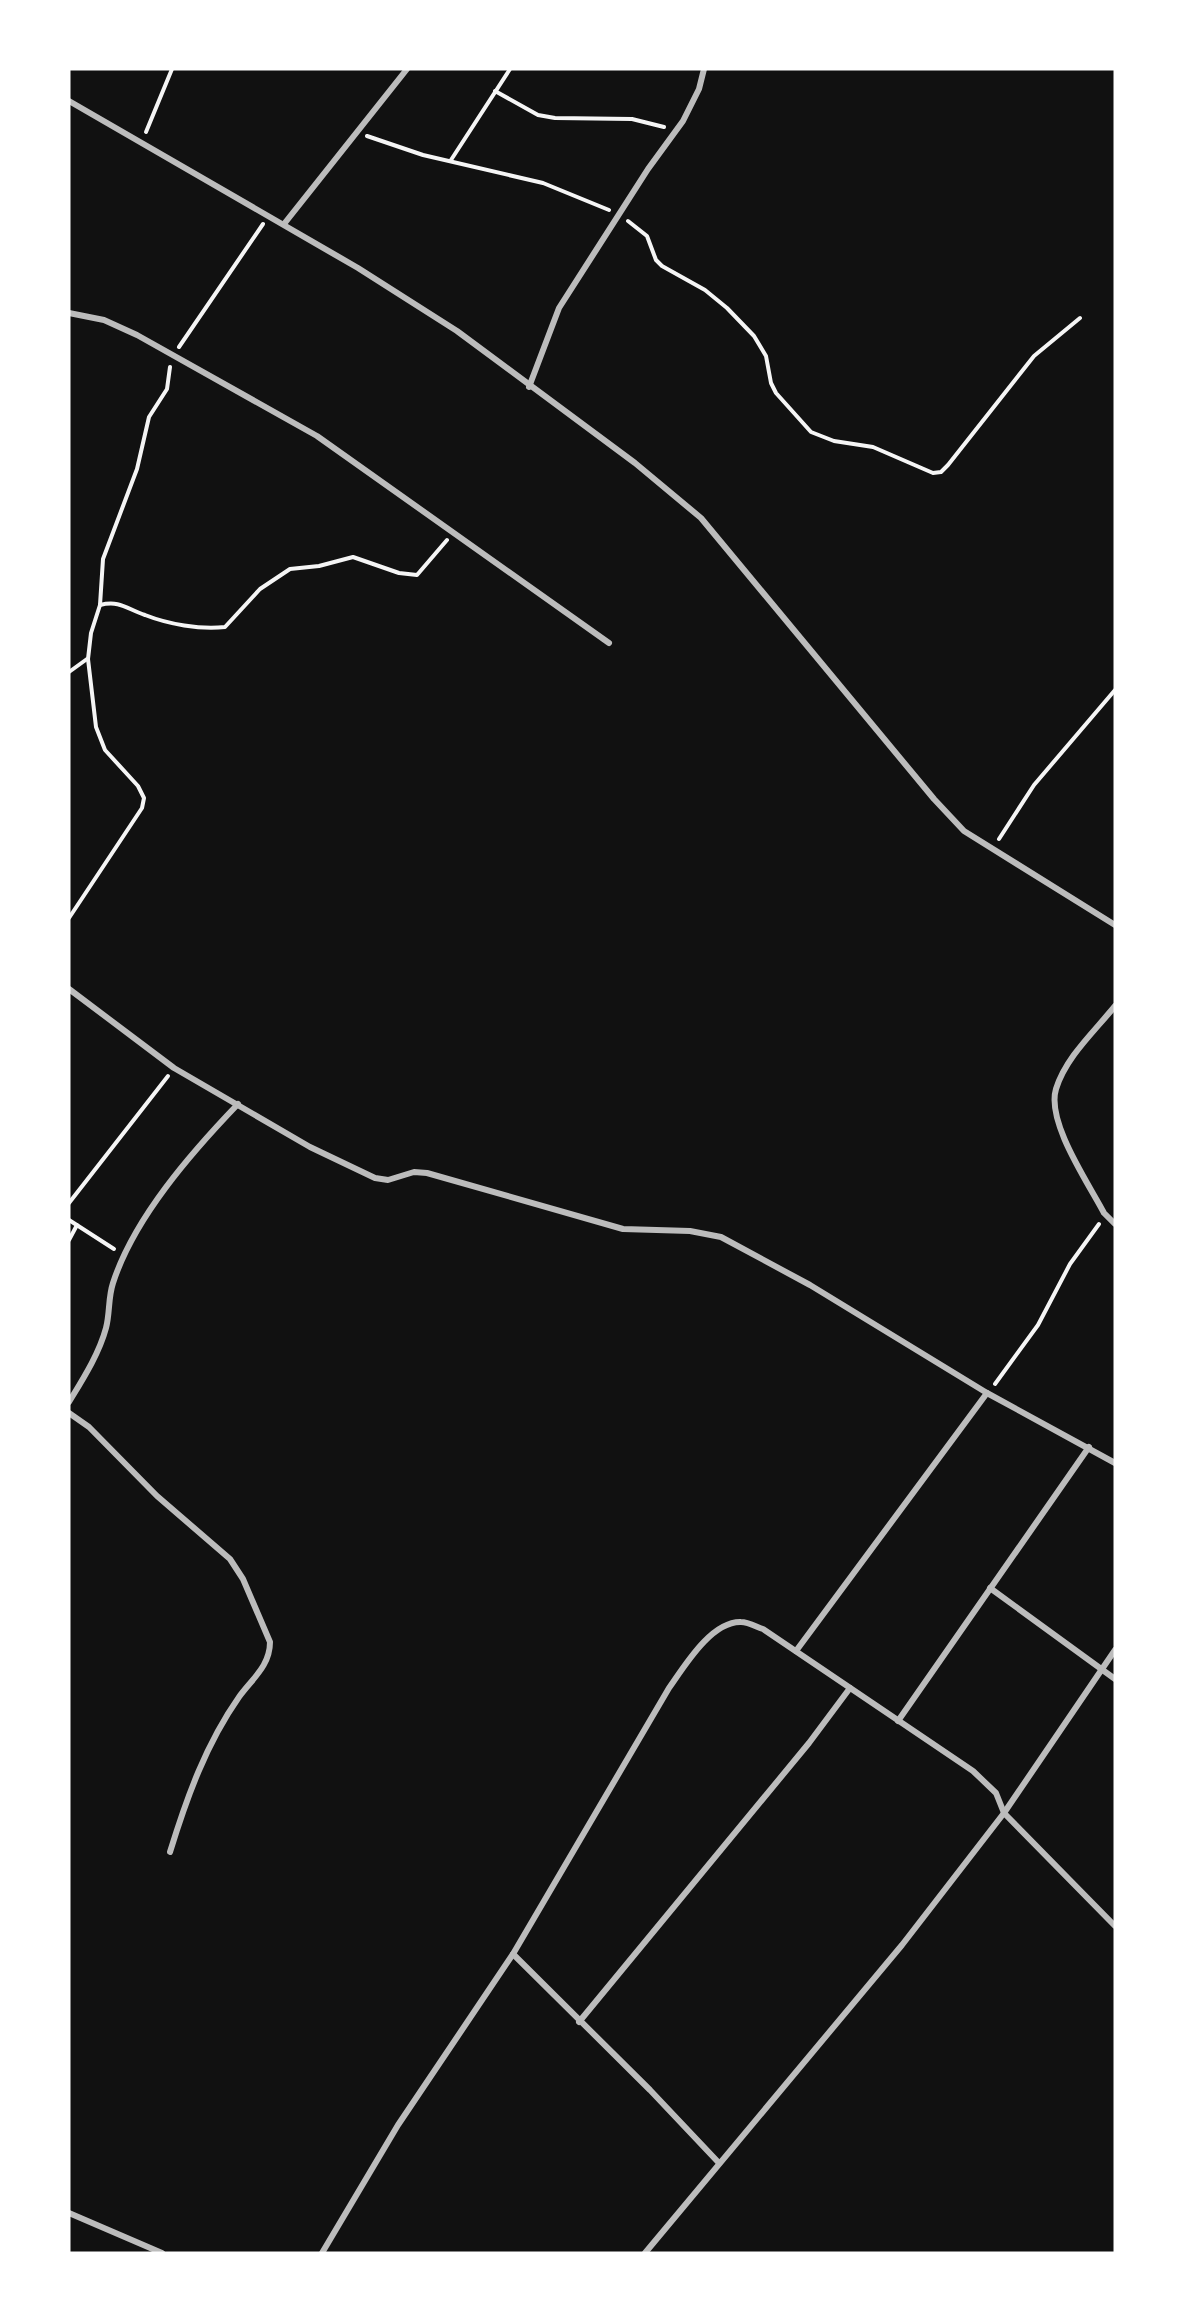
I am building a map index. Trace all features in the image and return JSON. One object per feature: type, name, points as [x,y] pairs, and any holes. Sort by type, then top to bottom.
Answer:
[{"type":"street","points":[[284,224],[407,69]]},
{"type":"street","points":[[529,387],[559,308],[618,214],[693,103],[704,69]]},
{"type":"street","points":[[69,101],[270,215],[458,332],[529,387],[635,463],[701,518],[934,799],[964,831],[1115,925]]},
{"type":"street","points":[[69,313],[104,320],[174,354],[317,436],[609,644]]},
{"type":"street","points":[[69,989],[174,1068],[238,1104],[278,1130],[375,1178],[388,1180],[414,1172],[427,1173],[623,1229],[690,1231],[721,1237],[810,1285],[987,1393],[1115,1463]]},
{"type":"street","points":[[1115,1006],[1078,1048],[1064,1070],[1055,1091],[1056,1117],[1104,1213],[1115,1224]]},
{"type":"street","points":[[69,1402],[97,1352],[106,1329],[112,1284],[124,1256],[171,1183],[238,1104]]},
{"type":"street","points":[[796,1651],[987,1393]]},
{"type":"street","points":[[69,1413],[89,1427],[158,1496],[230,1559],[243,1579],[270,1642],[270,1653],[266,1663],[240,1696],[207,1750],[170,1852]]},
{"type":"street","points":[[898,1721],[1089,1447]]},
{"type":"street","points":[[990,1588],[1115,1679]]},
{"type":"street","points":[[322,2253],[398,2125],[513,1954],[630,1750],[669,1688],[698,1648],[722,1627],[741,1622],[763,1629],[987,1782],[996,1793],[1005,1813],[1115,1926]]},
{"type":"street","points":[[645,2253],[902,1944],[1005,1813],[1115,1650]]},
{"type":"street","points":[[579,2022],[809,1743],[850,1688]]},
{"type":"street","points":[[513,1954],[650,2090],[719,2163]]},
{"type":"street","points":[[69,2213],[162,2253]]},
{"type":"path","points":[[143,142],[172,69]]},
{"type":"path","points":[[451,160],[510,69]]},
{"type":"path","points":[[495,91],[538,115],[555,118],[632,119],[676,130]]},
{"type":"path","points":[[358,133],[423,155],[543,183],[618,214],[647,236],[656,260],[662,266],[705,290],[727,308],[754,336],[766,356],[776,393],[811,432],[834,441],[873,447],[933,473],[941,472],[948,465],[1034,356],[1080,318]]},
{"type":"path","points":[[69,918],[142,808],[144,798],[138,786],[105,750],[96,727],[88,659],[91,633],[100,605],[103,559],[137,469],[149,417],[167,389],[174,354],[242,252],[270,215]]},
{"type":"path","points":[[100,605],[118,602],[158,619],[198,626],[225,627],[260,589],[290,569],[319,566],[352,557],[399,573],[417,575],[452,532]]},
{"type":"path","points":[[69,672],[88,659]]},
{"type":"path","points":[[992,850],[1034,784],[1115,690]]},
{"type":"path","points":[[69,1203],[174,1068]]},
{"type":"path","points":[[987,1393],[1038,1325],[1070,1264],[1096,1230],[1104,1213]]},
{"type":"path","points":[[69,1220],[124,1256]]},
{"type":"path","points":[[69,1240],[77,1225]]}]
